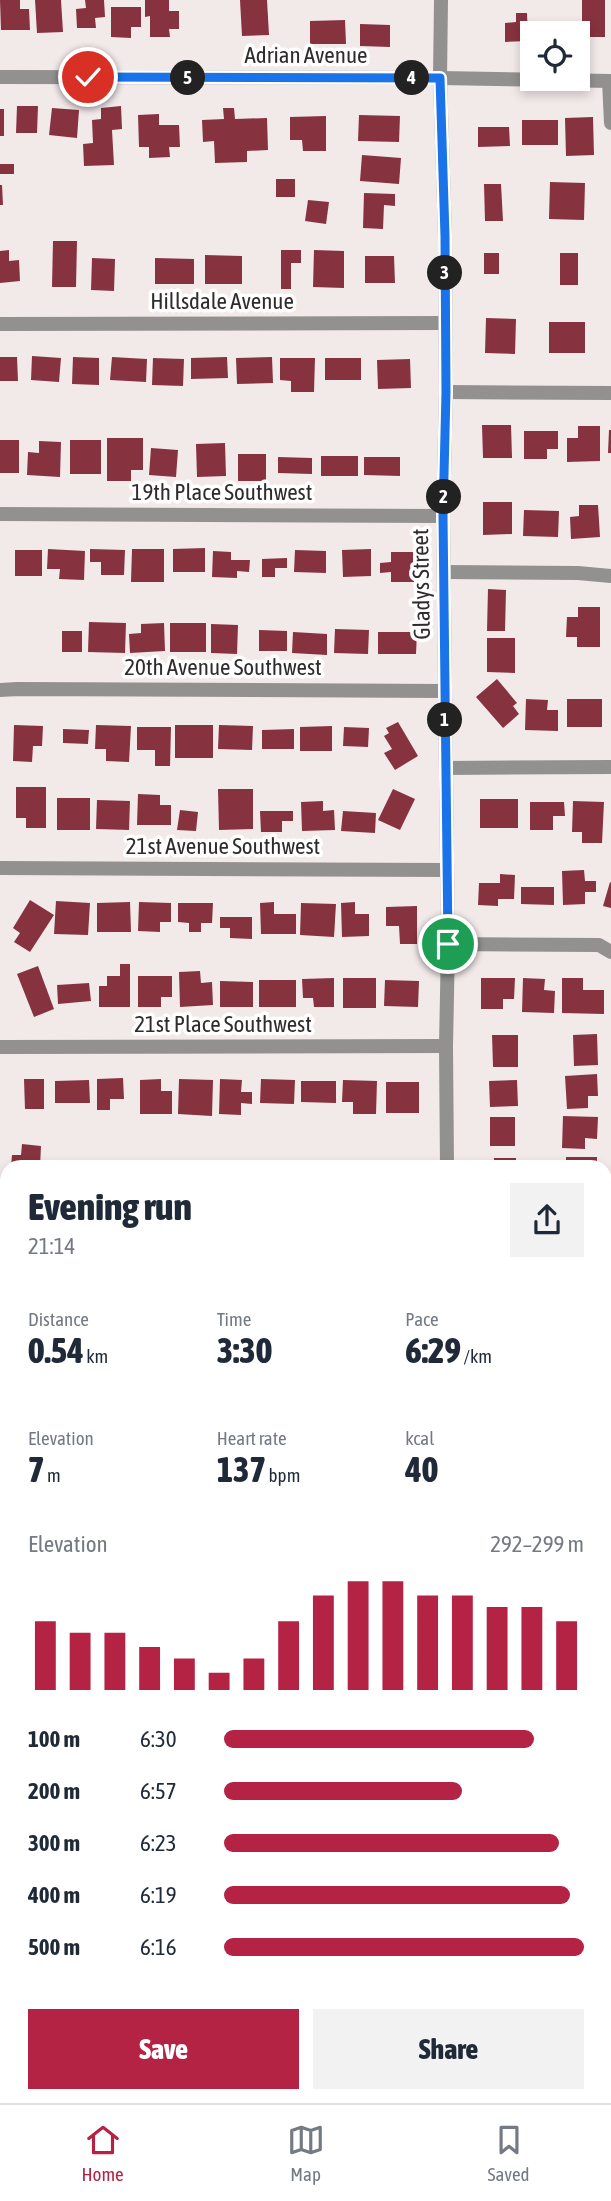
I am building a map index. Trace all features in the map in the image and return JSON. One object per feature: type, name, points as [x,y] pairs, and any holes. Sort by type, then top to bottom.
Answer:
[{"type":"street","name":"Gladys Street","points":[[441,0],[446,392],[443,516],[448,944],[447,1160]]},
{"type":"street","name":"Adrian Avenue","points":[[0,77],[610,81]]},
{"type":"street","points":[[610,81],[611,123]]},
{"type":"street","name":"Hillsdale Avenue","points":[[0,324],[445,323]]},
{"type":"street","points":[[446,392],[611,393]]},
{"type":"street","name":"19th Place Southwest","points":[[0,514],[443,516]]},
{"type":"street","points":[[444,572],[578,573],[611,576]]},
{"type":"street","name":"20th Avenue Southwest","points":[[0,690],[445,691]]},
{"type":"street","points":[[446,768],[611,767]]},
{"type":"street","name":"21st Avenue Southwest","points":[[0,868],[446,870]]},
{"type":"street","points":[[448,944],[599,945],[611,952]]},
{"type":"street","name":"21st Place Southwest","points":[[0,1047],[446,1046]]},
{"type":"building","points":[[0,0],[20,0],[20,9],[29,9],[30,30],[1,30]]},
{"type":"building","points":[[35,0],[61,0],[63,32],[37,33]]},
{"type":"building","points":[[85,0],[104,0],[105,17],[95,18],[96,28],[77,28],[76,9],[86,8]]},
{"type":"building","points":[[145,0],[169,0],[169,11],[179,11],[179,29],[169,29],[170,37],[150,37],[150,16],[145,17]]},
{"type":"building","points":[[240,0],[267,0],[269,35],[242,36]]},
{"type":"building","points":[[582,0],[605,0],[605,37],[590,37],[590,21],[582,21]]},
{"type":"building","points":[[111,7],[141,7],[141,27],[131,27],[131,38],[111,37]]},
{"type":"building","points":[[516,13],[527,13],[527,21],[520,21],[520,41],[505,42],[505,23],[516,22]]},
{"type":"building","points":[[345,20],[346,44],[310,44],[310,21]]},
{"type":"building","points":[[360,24],[390,25],[390,47],[360,46]]},
{"type":"building","points":[[17,106],[38,106],[37,133],[16,133]]},
{"type":"building","points":[[121,106],[122,129],[112,130],[114,165],[84,166],[83,144],[93,143],[92,120],[101,119],[101,108]]},
{"type":"building","points":[[52,108],[79,110],[77,138],[49,135]]},
{"type":"building","points":[[223,108],[234,108],[235,119],[267,118],[268,150],[247,151],[247,162],[215,163],[214,141],[203,142],[202,120],[224,119]]},
{"type":"building","points":[[0,109],[4,109],[4,136],[0,136]]},
{"type":"building","points":[[159,114],[159,125],[179,125],[180,147],[169,147],[170,157],[149,158],[149,147],[139,147],[138,115]]},
{"type":"building","points":[[359,115],[400,116],[399,142],[358,141]]},
{"type":"building","points":[[326,116],[326,151],[303,151],[302,140],[290,140],[290,117]]},
{"type":"building","points":[[593,117],[594,155],[566,156],[565,118]]},
{"type":"building","points":[[522,120],[558,120],[558,145],[522,145]]},
{"type":"building","points":[[478,127],[509,127],[510,146],[478,147]]},
{"type":"building","points":[[362,155],[401,158],[399,184],[360,181]]},
{"type":"building","points":[[0,164],[14,164],[14,174],[0,174]]},
{"type":"building","points":[[276,179],[295,179],[295,197],[276,197]]},
{"type":"building","points":[[550,182],[585,183],[584,220],[549,219]]},
{"type":"building","points":[[484,184],[501,184],[503,221],[485,221]]},
{"type":"building","points":[[2,185],[3,205],[0,205]]},
{"type":"building","points":[[364,193],[395,194],[395,206],[384,205],[383,229],[363,228]]},
{"type":"building","points":[[308,200],[329,202],[326,224],[305,221]]},
{"type":"building","points":[[53,241],[77,241],[76,287],[52,287]]},
{"type":"building","points":[[9,250],[9,261],[19,260],[20,281],[0,283],[0,251]]},
{"type":"building","points":[[281,250],[301,250],[301,263],[291,263],[291,289],[281,289]]},
{"type":"building","points":[[314,250],[344,251],[344,288],[313,287]]},
{"type":"building","points":[[484,253],[499,253],[499,274],[484,274]]},
{"type":"building","points":[[560,253],[578,253],[578,285],[560,285]]},
{"type":"building","points":[[205,255],[242,256],[242,284],[205,284]]},
{"type":"building","points":[[365,256],[394,256],[395,283],[365,283]]},
{"type":"building","points":[[92,258],[115,259],[114,291],[91,290]]},
{"type":"building","points":[[155,258],[194,259],[194,284],[155,284]]},
{"type":"building","points":[[486,318],[516,319],[515,354],[485,353]]},
{"type":"building","points":[[549,322],[585,322],[585,353],[549,353]]},
{"type":"building","points":[[32,356],[61,358],[59,382],[31,380]]},
{"type":"building","points":[[0,357],[17,357],[18,381],[0,381]]},
{"type":"building","points":[[73,357],[99,358],[99,385],[72,384]]},
{"type":"building","points":[[112,357],[147,359],[146,382],[110,380]]},
{"type":"building","points":[[227,357],[228,378],[191,379],[191,358]]},
{"type":"building","points":[[272,357],[273,383],[237,384],[236,358]]},
{"type":"building","points":[[153,358],[184,359],[183,386],[152,385]]},
{"type":"building","points":[[280,358],[315,358],[314,392],[291,392],[291,381],[280,380]]},
{"type":"building","points":[[325,358],[361,358],[361,380],[325,380]]},
{"type":"building","points":[[410,359],[411,388],[378,389],[377,360]]},
{"type":"building","points":[[482,425],[511,425],[512,458],[483,458]]},
{"type":"building","points":[[578,426],[600,426],[600,461],[567,462],[567,438],[578,438]]},
{"type":"building","points":[[611,430],[611,453],[608,453]]},
{"type":"building","points":[[524,431],[558,431],[558,449],[547,449],[547,459],[524,459]]},
{"type":"building","points":[[107,438],[143,438],[143,470],[131,470],[131,481],[107,481]]},
{"type":"building","points":[[0,440],[19,440],[19,473],[0,473]]},
{"type":"building","points":[[70,440],[101,440],[101,474],[70,474]]},
{"type":"building","points":[[39,441],[61,442],[60,477],[27,475],[28,452],[39,453]]},
{"type":"building","points":[[225,443],[226,476],[197,477],[196,444]]},
{"type":"building","points":[[151,448],[178,450],[176,477],[149,475]]},
{"type":"building","points":[[238,454],[266,454],[266,481],[238,481]]},
{"type":"building","points":[[321,456],[358,456],[358,476],[321,476]]},
{"type":"building","points":[[278,457],[312,458],[312,474],[278,473]]},
{"type":"building","points":[[364,457],[400,457],[400,476],[364,475]]},
{"type":"building","points":[[483,502],[512,502],[512,534],[483,535]]},
{"type":"building","points":[[579,505],[598,505],[600,537],[571,539],[570,517],[579,516]]},
{"type":"building","points":[[524,510],[559,511],[558,537],[523,536]]},
{"type":"building","points":[[205,548],[205,572],[173,572],[173,549]]},
{"type":"building","points":[[48,549],[85,551],[84,580],[59,579],[60,569],[47,569]]},
{"type":"building","points":[[90,549],[125,550],[124,575],[101,575],[101,562],[90,562]]},
{"type":"building","points":[[132,549],[164,549],[164,582],[131,582]]},
{"type":"building","points":[[371,549],[371,576],[343,577],[342,550]]},
{"type":"building","points":[[15,550],[42,550],[42,576],[15,576]]},
{"type":"building","points":[[295,550],[326,551],[326,573],[294,572]]},
{"type":"building","points":[[213,551],[231,552],[231,560],[250,560],[249,572],[237,571],[237,578],[212,577]]},
{"type":"building","points":[[391,552],[413,552],[414,582],[391,582],[391,572],[380,573],[380,563],[391,562]]},
{"type":"building","points":[[287,558],[287,568],[275,568],[275,577],[262,577],[262,559]]},
{"type":"building","points":[[488,589],[506,590],[505,631],[487,631]]},
{"type":"building","points":[[578,607],[600,607],[600,647],[577,647],[577,637],[566,637],[567,617],[578,617]]},
{"type":"building","points":[[89,622],[126,623],[125,653],[88,652]]},
{"type":"building","points":[[164,623],[165,651],[130,653],[129,634],[141,633],[141,624]]},
{"type":"building","points":[[170,623],[206,623],[206,652],[170,652]]},
{"type":"building","points":[[211,624],[238,625],[237,654],[211,653]]},
{"type":"building","points":[[335,629],[369,630],[368,654],[334,653]]},
{"type":"building","points":[[259,630],[287,631],[287,651],[259,651]]},
{"type":"building","points":[[62,631],[82,631],[82,652],[62,652]]},
{"type":"building","points":[[293,632],[327,634],[327,655],[292,653]]},
{"type":"building","points":[[378,632],[417,632],[416,654],[378,654]]},
{"type":"building","points":[[487,638],[515,638],[515,673],[487,672]]},
{"type":"building","points":[[497,679],[517,703],[513,706],[519,714],[503,728],[476,697]]},
{"type":"building","points":[[526,699],[548,700],[547,710],[558,710],[558,731],[525,730]]},
{"type":"building","points":[[567,699],[602,699],[602,727],[567,727]]},
{"type":"building","points":[[398,722],[418,756],[395,770],[384,753],[392,749],[384,736],[389,733],[386,728]]},
{"type":"building","points":[[14,725],[43,726],[42,746],[33,746],[32,762],[13,761]]},
{"type":"building","points":[[96,725],[131,726],[129,762],[106,761],[106,749],[95,749]]},
{"type":"building","points":[[175,725],[213,725],[213,758],[175,758]]},
{"type":"building","points":[[219,725],[253,726],[252,750],[218,749]]},
{"type":"building","points":[[332,726],[332,751],[300,751],[300,727]]},
{"type":"building","points":[[137,727],[171,727],[170,766],[155,766],[155,750],[137,750]]},
{"type":"building","points":[[344,727],[369,728],[368,747],[343,746]]},
{"type":"building","points":[[63,729],[89,730],[88,744],[63,743]]},
{"type":"building","points":[[294,729],[294,749],[262,749],[262,730]]},
{"type":"building","points":[[16,787],[46,787],[46,828],[26,828],[26,818],[16,818]]},
{"type":"building","points":[[218,789],[253,789],[253,829],[219,830]]},
{"type":"building","points":[[393,789],[415,799],[400,830],[378,820]]},
{"type":"building","points":[[138,794],[160,795],[160,805],[171,805],[171,825],[137,825]]},
{"type":"building","points":[[57,798],[90,798],[90,830],[57,830]]},
{"type":"building","points":[[480,799],[518,799],[518,828],[480,828]]},
{"type":"building","points":[[97,800],[130,801],[129,830],[96,829]]},
{"type":"building","points":[[323,801],[323,811],[334,810],[335,830],[302,831],[301,802]]},
{"type":"building","points":[[573,801],[604,802],[602,843],[582,843],[582,832],[572,832]]},
{"type":"building","points":[[530,802],[564,802],[565,816],[553,816],[553,830],[530,830]]},
{"type":"building","points":[[180,810],[198,812],[196,831],[177,830]]},
{"type":"building","points":[[260,811],[293,811],[293,821],[282,821],[282,832],[261,832]]},
{"type":"building","points":[[343,811],[376,813],[375,833],[341,831]]},
{"type":"building","points":[[584,870],[585,881],[596,881],[596,892],[585,892],[585,904],[563,905],[562,871]]},
{"type":"building","points":[[500,874],[515,875],[514,899],[498,899],[498,906],[478,905],[479,883],[500,883]]},
{"type":"building","points":[[611,883],[611,908],[603,906]]},
{"type":"building","points":[[521,887],[554,887],[554,905],[521,904]]},
{"type":"building","points":[[30,900],[54,915],[30,952],[14,942],[20,933],[13,928]]},
{"type":"building","points":[[56,901],[90,903],[88,935],[54,934]]},
{"type":"building","points":[[130,902],[131,932],[97,932],[97,903]]},
{"type":"building","points":[[139,902],[171,903],[171,922],[160,922],[160,932],[138,931]]},
{"type":"building","points":[[274,902],[274,914],[296,914],[296,934],[261,934],[260,903]]},
{"type":"building","points":[[355,902],[355,914],[369,914],[369,936],[342,937],[341,903]]},
{"type":"building","points":[[178,903],[213,903],[212,923],[201,923],[201,932],[189,932],[189,923],[178,922]]},
{"type":"building","points":[[301,903],[336,904],[334,937],[300,935]]},
{"type":"building","points":[[417,906],[417,944],[400,944],[399,926],[386,926],[386,907]]},
{"type":"building","points":[[220,917],[252,917],[252,939],[230,938],[230,928],[220,928]]},
{"type":"building","points":[[120,964],[130,964],[130,1007],[99,1007],[99,986],[107,986],[107,976],[120,976]]},
{"type":"building","points":[[38,966],[54,1009],[34,1017],[17,974]]},
{"type":"building","points":[[200,971],[201,983],[212,982],[213,1005],[180,1007],[179,972]]},
{"type":"building","points":[[138,976],[172,976],[172,997],[161,997],[161,1007],[138,1007]]},
{"type":"building","points":[[334,978],[334,1007],[314,1007],[313,998],[303,998],[302,979]]},
{"type":"building","points":[[343,978],[376,978],[376,1008],[343,1008]]},
{"type":"building","points":[[481,978],[515,978],[514,999],[503,999],[503,1009],[481,1009]]},
{"type":"building","points":[[523,978],[545,979],[544,990],[555,991],[554,1013],[522,1012]]},
{"type":"building","points":[[562,978],[583,978],[583,990],[604,990],[604,1014],[562,1013]]},
{"type":"building","points":[[259,980],[296,980],[296,1007],[259,1007]]},
{"type":"building","points":[[385,980],[419,981],[418,1007],[384,1006]]},
{"type":"building","points":[[220,981],[253,982],[253,1007],[220,1007]]},
{"type":"building","points":[[89,983],[91,1001],[58,1004],[57,985]]},
{"type":"building","points":[[597,1034],[598,1065],[574,1066],[573,1035]]},
{"type":"building","points":[[492,1035],[518,1035],[518,1067],[493,1067]]},
{"type":"building","points":[[597,1074],[598,1096],[588,1096],[588,1108],[567,1109],[565,1076]]},
{"type":"building","points":[[123,1078],[124,1099],[110,1099],[110,1110],[97,1110],[97,1079]]},
{"type":"building","points":[[24,1079],[44,1079],[44,1109],[25,1109]]},
{"type":"building","points":[[161,1079],[161,1091],[172,1091],[172,1114],[140,1114],[140,1080]]},
{"type":"building","points":[[179,1079],[213,1080],[212,1116],[178,1114]]},
{"type":"building","points":[[220,1079],[242,1080],[241,1092],[252,1092],[252,1104],[241,1103],[241,1115],[219,1114]]},
{"type":"building","points":[[261,1079],[295,1080],[294,1104],[260,1103]]},
{"type":"building","points":[[89,1080],[90,1103],[55,1103],[55,1081]]},
{"type":"building","points":[[343,1080],[377,1081],[376,1114],[353,1114],[353,1102],[342,1102]]},
{"type":"building","points":[[517,1080],[518,1106],[490,1107],[489,1081]]},
{"type":"building","points":[[301,1081],[336,1081],[336,1103],[301,1102]]},
{"type":"building","points":[[386,1082],[419,1082],[419,1113],[386,1113]]},
{"type":"building","points":[[563,1116],[598,1117],[597,1139],[585,1138],[585,1149],[562,1148]]},
{"type":"building","points":[[490,1117],[515,1117],[515,1146],[490,1146]]},
{"type":"building","points":[[22,1144],[41,1146],[40,1160],[12,1160],[12,1155],[21,1155]]},
{"type":"building","points":[[566,1157],[597,1157],[597,1160],[566,1160]]},
{"type":"building","points":[[494,1158],[516,1158],[516,1160]]},
{"type":"route","points":[[88,77],[440,78],[445,236],[446,392],[443,516],[448,944]]}]
